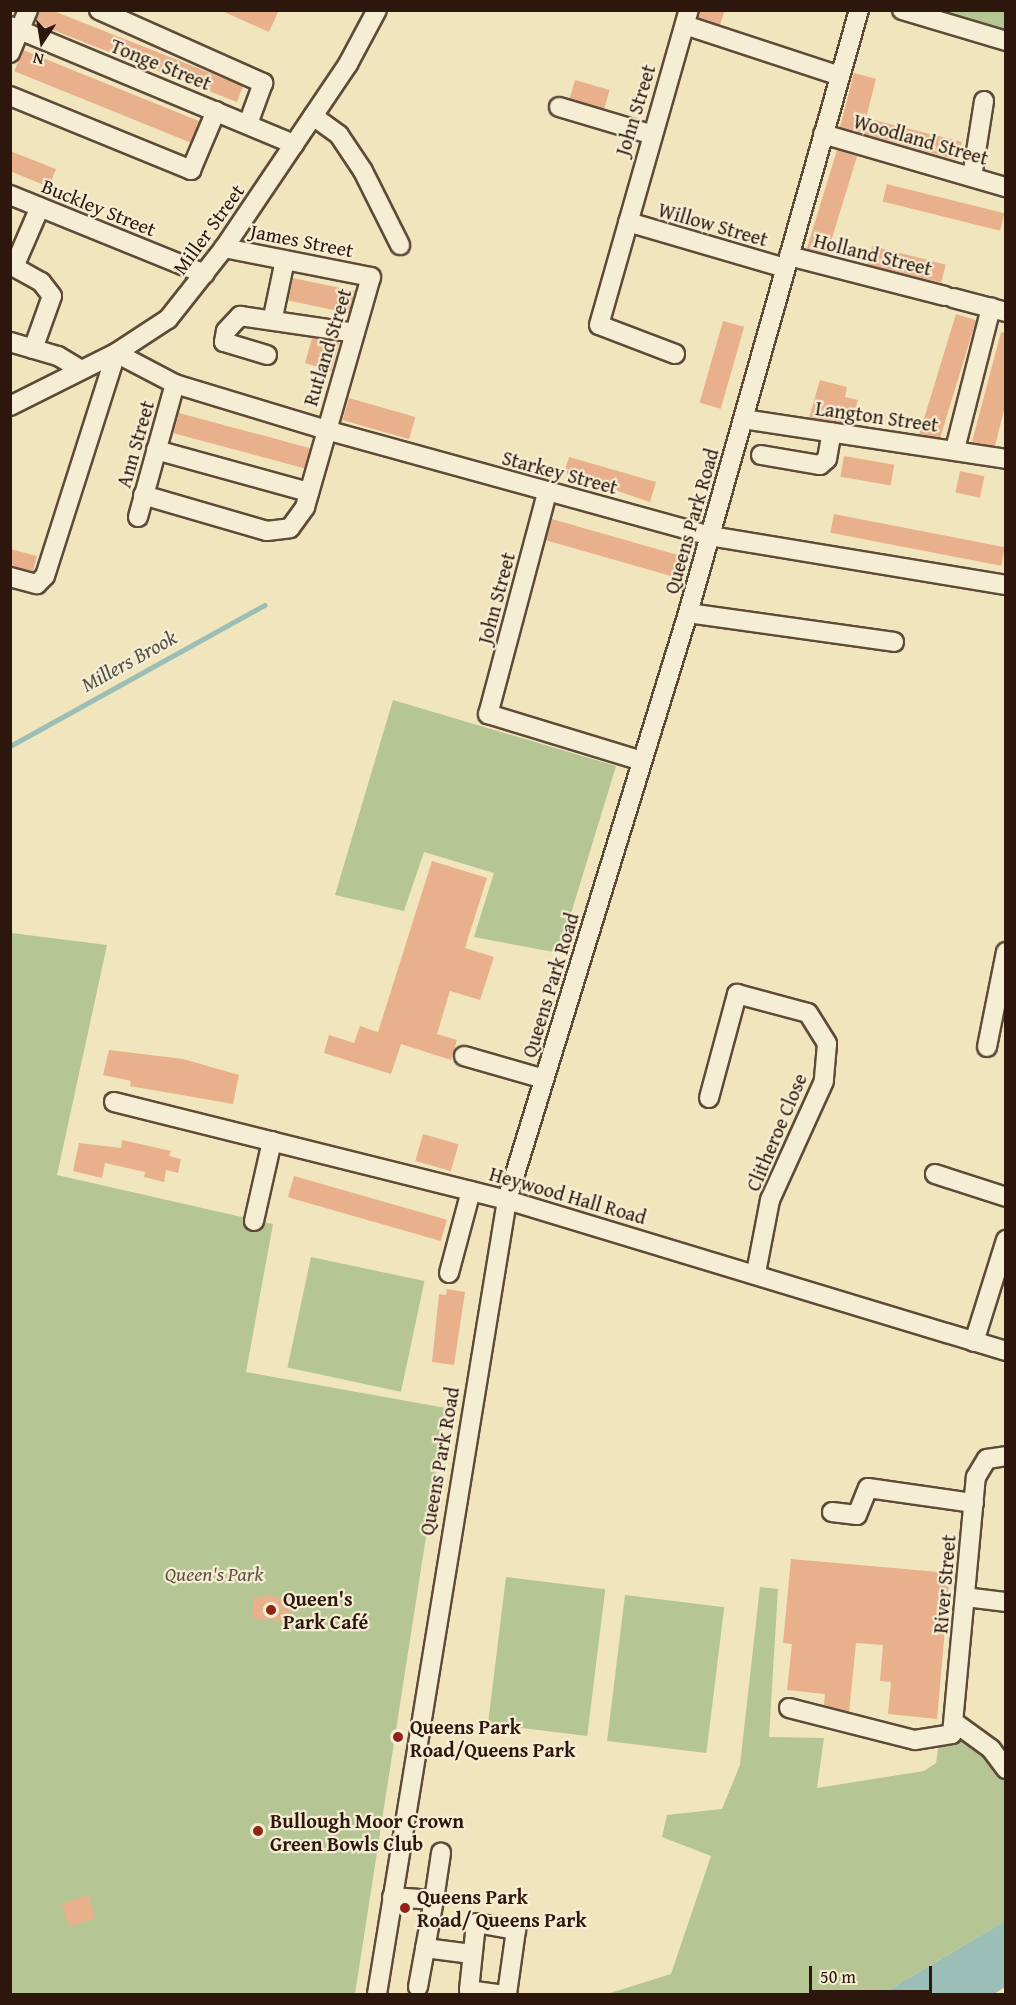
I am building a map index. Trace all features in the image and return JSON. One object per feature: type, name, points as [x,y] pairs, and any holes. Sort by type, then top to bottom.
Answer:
[{"type":"street","points":[[10,54],[15,28],[28,10]]},
{"type":"street","points":[[99,10],[263,83],[248,124]]},
{"type":"street","name":"Miller Street","points":[[10,406],[116,352],[168,319],[224,248],[313,116],[377,10]]},
{"type":"street","name":"Queens Park Road","points":[[377,1995],[507,1200],[688,613],[859,10]]},
{"type":"street","points":[[902,10],[1005,41]]},
{"type":"street","points":[[687,18],[840,76]]},
{"type":"street","name":"John Street","points":[[675,354],[599,326],[650,134],[687,18]]},
{"type":"street","name":"Tonge Street","points":[[15,28],[294,144]]},
{"type":"street","points":[[10,96],[191,170],[216,111]]},
{"type":"street","points":[[972,177],[984,101]]},
{"type":"street","points":[[559,107],[650,134]]},
{"type":"street","points":[[313,116],[345,144],[400,245]]},
{"type":"street","name":"Woodland Street","points":[[823,134],[1005,187]]},
{"type":"street","name":"Buckley Street","points":[[10,195],[204,274]]},
{"type":"street","points":[[33,349],[52,296],[41,282],[14,267],[40,207]]},
{"type":"street","name":"Willow Street","points":[[628,222],[787,262]]},
{"type":"street","name":"James Street","points":[[224,248],[372,277]]},
{"type":"street","points":[[273,317],[285,260]]},
{"type":"street","name":"Holland Street","points":[[787,262],[949,297],[998,310]]},
{"type":"street","name":"Rutland Street","points":[[143,495],[267,531],[290,528],[309,492],[372,277]]},
{"type":"street","points":[[955,449],[998,310]]},
{"type":"street","points":[[267,355],[223,340],[240,316],[273,317],[355,333]]},
{"type":"street","points":[[10,342],[58,356],[81,370]]},
{"type":"street","points":[[10,577],[37,584],[45,576],[116,352]]},
{"type":"street","name":"Starkey Street","points":[[116,352],[175,384],[326,430],[710,536],[1005,585]]},
{"type":"street","name":"Ann Street","points":[[138,517],[175,384]]},
{"type":"street","name":"Langton Street","points":[[742,419],[955,449],[1005,459]]},
{"type":"street","points":[[761,455],[820,465],[827,459],[832,432]]},
{"type":"street","points":[[156,450],[309,492]]},
{"type":"street","name":"John Street","points":[[548,493],[488,714],[642,761]]},
{"type":"street","points":[[688,613],[894,642]]},
{"type":"street","points":[[987,1047],[1005,952]]},
{"type":"street","name":"Clitheroe Close","points":[[709,1098],[736,994],[808,1013],[826,1044],[824,1081],[770,1200],[756,1273]]},
{"type":"street","points":[[465,1056],[544,1079]]},
{"type":"street","name":"Heywood Hall Road","points":[[114,1102],[507,1200],[756,1273],[1005,1351]]},
{"type":"street","points":[[254,1221],[272,1141]]},
{"type":"street","points":[[935,1174],[1005,1197]]},
{"type":"street","points":[[449,1273],[471,1191]]},
{"type":"street","points":[[975,1342],[1005,1240]]},
{"type":"street","name":"River Street","points":[[953,1728],[976,1478],[987,1459],[1005,1455]]},
{"type":"street","points":[[832,1512],[857,1515],[868,1488],[974,1503]]},
{"type":"street","points":[[965,1597],[1005,1602]]},
{"type":"street","points":[[789,1708],[915,1740],[953,1728],[991,1749],[1005,1769]]},
{"type":"street","points":[[418,1987],[441,1853]]},
{"type":"street","points":[[392,1897],[434,1900]]},
{"type":"street","points":[[497,1995],[469,1990],[476,1923],[516,1929],[507,1995]]},
{"type":"street","points":[[425,1948],[472,1954]]},
{"type":"green space","points":[[934,11],[1005,11],[1005,31]]},
{"type":"green space","points":[[393,700],[616,766],[559,953],[474,937],[494,873],[424,852],[404,911],[335,895]]},
{"type":"green space","name":"Queen's Park","points":[[11,933],[107,945],[57,1175],[273,1224],[246,1372],[446,1408],[355,1994],[11,1994]]},
{"type":"green space","points":[[311,1257],[424,1281],[401,1392],[288,1368]]},
{"type":"green space","points":[[506,1577],[605,1589],[587,1736],[488,1724]]},
{"type":"green space","points":[[760,1587],[778,1589],[769,1737],[824,1738],[817,1788],[924,1771],[936,1763],[939,1743],[961,1734],[998,1768],[1005,1781],[1005,1921],[882,1994],[607,1994],[671,1974],[711,1856],[662,1837],[667,1815],[722,1809],[740,1765]]},
{"type":"green space","points":[[625,1595],[724,1607],[706,1753],[607,1741]]},
{"type":"water","points":[[1005,1921],[1005,1987],[994,1994],[882,1994]]},
{"type":"building","points":[[39,10],[51,10],[243,86],[237,102],[35,23]]},
{"type":"building","points":[[220,10],[279,10],[269,32]]},
{"type":"building","points":[[700,10],[725,10],[720,25],[699,18]]},
{"type":"building","points":[[23,50],[200,122],[191,143],[14,71]]},
{"type":"building","points":[[854,73],[876,79],[866,118],[962,142],[957,160],[840,127]]},
{"type":"building","points":[[575,80],[610,90],[604,109],[569,99]]},
{"type":"building","points":[[837,150],[857,156],[827,256],[807,249]]},
{"type":"building","points":[[10,151],[56,169],[49,187],[10,171]]},
{"type":"building","points":[[887,184],[1004,213],[1000,231],[883,201]]},
{"type":"building","points":[[872,246],[946,264],[941,283],[867,264]]},
{"type":"building","points":[[293,278],[355,291],[350,314],[288,300]]},
{"type":"building","points":[[956,314],[976,320],[940,440],[919,434]]},
{"type":"building","points":[[723,321],[744,327],[721,409],[700,403]]},
{"type":"building","points":[[1001,332],[1005,333],[1005,406],[995,446],[972,442]]},
{"type":"building","points":[[312,338],[339,342],[331,371],[305,363]]},
{"type":"building","points":[[820,380],[847,387],[845,397],[858,400],[851,424],[809,418]]},
{"type":"building","points":[[349,398],[415,417],[409,439],[343,420]]},
{"type":"building","points":[[179,413],[310,448],[305,468],[174,433]]},
{"type":"building","points":[[844,456],[894,465],[891,486],[840,477]]},
{"type":"building","points":[[569,457],[656,482],[650,502],[564,473]]},
{"type":"building","points":[[960,471],[984,476],[980,498],[955,493]]},
{"type":"building","points":[[834,514],[1005,547],[1001,566],[830,533]]},
{"type":"building","points":[[552,519],[687,558],[681,579],[546,540]]},
{"type":"building","points":[[10,549],[37,556],[33,571],[10,566]]},
{"type":"building","points":[[432,861],[487,878],[465,948],[494,957],[480,1000],[450,991],[437,1034],[457,1040],[451,1060],[401,1044],[391,1074],[324,1053],[329,1035],[354,1043],[360,1026],[378,1032]]},
{"type":"building","points":[[109,1050],[183,1059],[239,1075],[233,1104],[130,1086],[131,1081],[103,1075]]},
{"type":"building","points":[[423,1134],[459,1144],[451,1171],[415,1161]]},
{"type":"building","points":[[122,1140],[171,1151],[169,1156],[181,1159],[178,1173],[166,1170],[164,1182],[144,1177],[145,1172],[105,1163],[102,1178],[73,1171],[79,1143],[121,1148]]},
{"type":"building","points":[[294,1176],[447,1220],[441,1241],[288,1197]]},
{"type":"building","points":[[447,1289],[465,1292],[454,1365],[432,1362],[439,1294],[446,1295]]},
{"type":"building","points":[[791,1559],[950,1573],[937,1719],[888,1714],[891,1682],[880,1681],[883,1645],[856,1643],[849,1712],[824,1705],[825,1694],[787,1690],[792,1644],[783,1643]]},
{"type":"building","points":[[265,1594],[292,1601],[289,1622],[252,1618],[254,1597],[264,1598]]},
{"type":"building","points":[[88,1895],[96,1918],[69,1927],[62,1904]]},
{"type":"waterway","name":"Millers Brook","points":[[10,746],[264,605]]},
{"type":"place","name":"Queen's Park Café","points":[[271,1610]]},
{"type":"place","name":"Queens Park Road/Queens Park","points":[[398,1737]]},
{"type":"place","name":"Bullough Moor Crown Green Bowls Club","points":[[258,1831]]},
{"type":"place","name":"Queens Park Road/ Queens Park","points":[[405,1908]]}]
